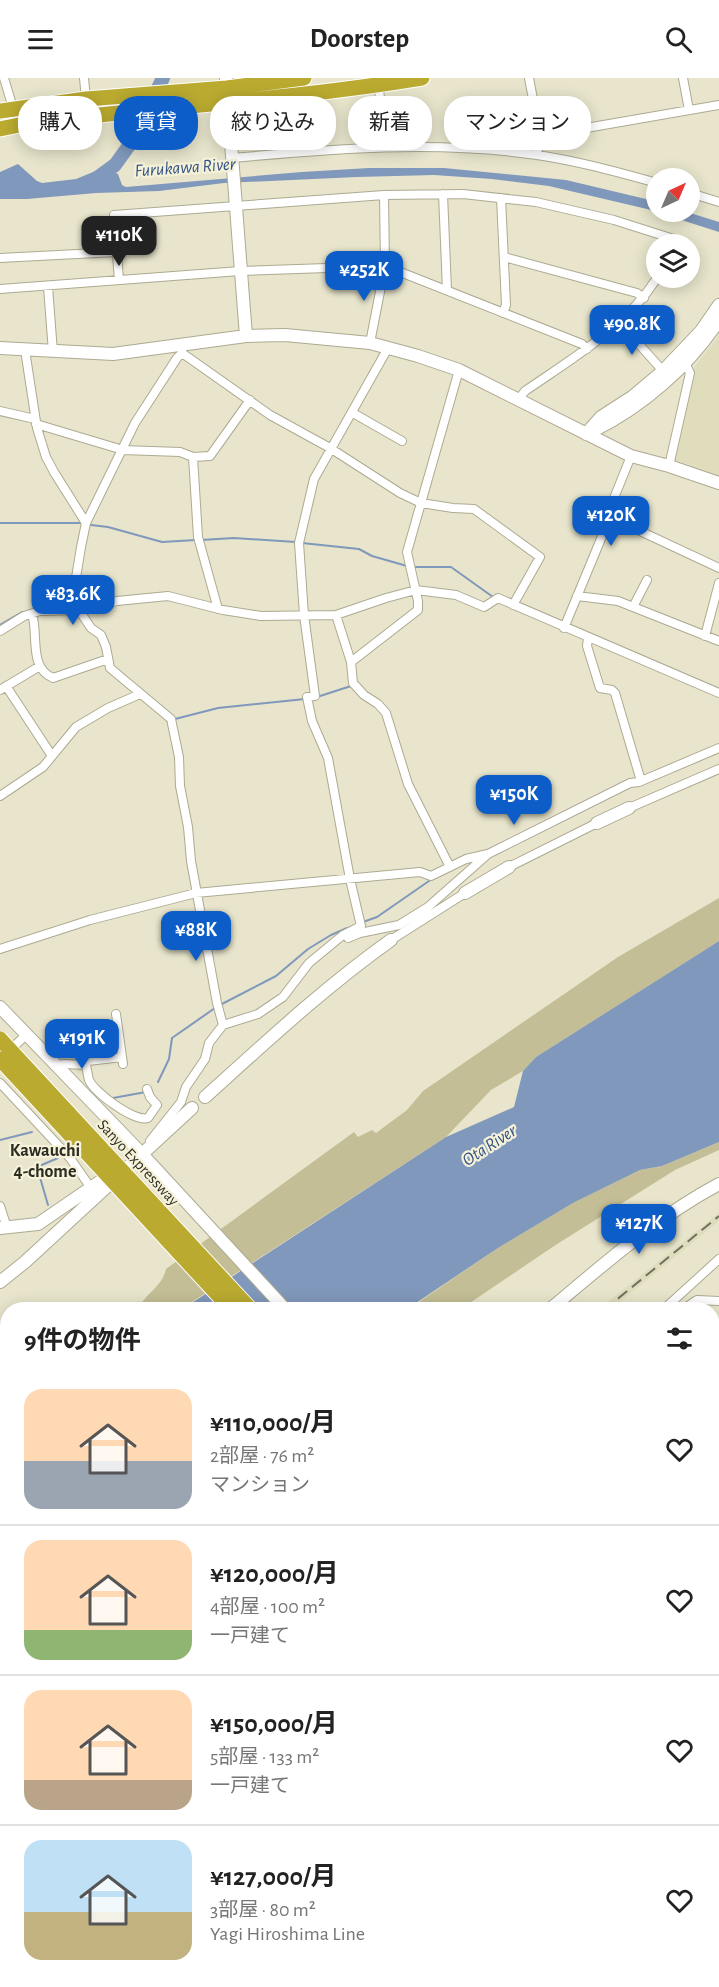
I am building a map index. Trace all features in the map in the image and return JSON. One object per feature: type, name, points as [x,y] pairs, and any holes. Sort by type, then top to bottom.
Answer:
[{"type":"highway","points":[[0,129],[34,122],[172,108],[227,89],[304,78]]},
{"type":"highway","points":[[102,98],[227,89],[378,85],[422,78]]},
{"type":"highway","name":"Sanyo Expressway","points":[[0,1039],[244,1302]]},
{"type":"highway","name":"Sanyo Expressway","points":[[0,1060],[225,1302]]},
{"type":"street","points":[[3,78],[7,109]]},
{"type":"street","points":[[84,78],[86,96]]},
{"type":"street","points":[[529,78],[532,96]]},
{"type":"street","points":[[683,78],[689,110]]},
{"type":"street","points":[[378,85],[380,96]]},
{"type":"street","points":[[227,89],[246,336]]},
{"type":"street","points":[[591,127],[719,105]]},
{"type":"street","points":[[432,146],[537,155],[646,180]]},
{"type":"street","points":[[232,162],[349,150]]},
{"type":"street","points":[[537,155],[538,150]]},
{"type":"street","points":[[443,194],[447,290]]},
{"type":"street","points":[[118,280],[114,215],[236,200],[463,194],[536,202],[614,220],[658,234]]},
{"type":"street","points":[[369,343],[385,266],[384,195]]},
{"type":"street","points":[[700,196],[719,202]]},
{"type":"street","points":[[501,198],[506,305],[503,313]]},
{"type":"street","points":[[0,258],[116,252]]},
{"type":"street","points":[[504,257],[637,293],[644,298]]},
{"type":"street","points":[[0,289],[240,271],[385,266],[582,344],[587,349]]},
{"type":"street","points":[[48,287],[53,352]]},
{"type":"street","points":[[518,400],[525,391],[587,349],[620,323],[650,288]]},
{"type":"street","points":[[586,434],[601,417],[632,397],[663,371],[701,331],[719,305]]},
{"type":"street","points":[[586,434],[607,424],[664,383],[707,338],[719,320]]},
{"type":"street","points":[[620,323],[663,371]]},
{"type":"street","points":[[0,348],[113,354],[182,349],[246,336],[285,335],[369,343],[459,370],[631,456],[719,483]]},
{"type":"street","points":[[0,1206],[4,1228],[38,1224],[144,1156],[156,1132],[181,1102],[186,1088],[205,1059],[209,1043],[223,1025],[258,1014],[283,996],[309,963],[331,945],[361,926],[328,758],[312,721],[307,697],[315,696],[304,615],[299,543],[314,479],[388,348]]},
{"type":"street","points":[[182,349],[270,415],[330,448],[400,493],[421,503],[474,509],[540,557],[513,605]]},
{"type":"street","points":[[182,349],[135,423],[86,524],[75,584],[79,610],[91,628],[101,635],[110,668],[171,719],[179,757],[180,786],[196,893],[223,1025]]},
{"type":"street","points":[[25,350],[36,421],[46,457],[86,524]]},
{"type":"street","points":[[669,466],[690,373],[685,363]]},
{"type":"street","points":[[351,662],[417,612],[418,601],[407,552],[459,370]]},
{"type":"street","points":[[0,411],[123,450],[180,452],[193,457],[210,456],[214,452],[229,427],[250,400]]},
{"type":"street","points":[[352,413],[402,441]]},
{"type":"street","points":[[564,628],[610,517],[610,508],[631,456]]},
{"type":"street","points":[[193,457],[198,537],[218,609]]},
{"type":"street","points":[[610,517],[719,568]]},
{"type":"street","points":[[633,607],[647,580]]},
{"type":"street","points":[[705,636],[719,583]]},
{"type":"street","points":[[0,631],[24,616],[79,610],[117,601],[168,596],[218,609],[261,616],[336,615],[416,590],[456,596],[484,607],[498,598],[719,693]]},
{"type":"street","points":[[577,596],[618,601],[719,641]]},
{"type":"street","points":[[32,614],[35,622],[37,662],[48,676],[53,678],[108,659]]},
{"type":"street","points":[[336,615],[351,662],[353,683],[386,713],[408,784],[450,867]]},
{"type":"street","points":[[588,638],[587,646],[600,688],[612,690],[615,693],[641,781]]},
{"type":"street","points":[[40,666],[3,688],[52,756]]},
{"type":"street","points":[[0,796],[43,767],[76,727],[140,693]]},
{"type":"street","points":[[0,950],[90,920],[196,893],[420,872],[431,876],[466,859],[488,854],[630,783],[641,781],[719,748]]},
{"type":"street","points":[[0,1282],[144,1156],[192,1108],[310,1004],[391,940],[509,867],[629,808],[719,769]]},
{"type":"street","points":[[331,945],[360,933],[399,925],[428,908],[488,854]]},
{"type":"street","points":[[0,1007],[144,1156],[279,1302]]},
{"type":"street","points":[[86,1065],[88,1061],[122,1060],[123,1035],[119,1016]]},
{"type":"street","points":[[0,1060],[26,1035]]},
{"type":"street","points":[[56,1066],[86,1065]]},
{"type":"street","points":[[86,1065],[90,1080],[99,1093],[137,1118],[148,1118],[157,1105],[147,1089]]},
{"type":"street","points":[[0,1083],[64,1151],[91,1188]]},
{"type":"street","points":[[559,1302],[627,1246],[700,1194],[719,1184]]},
{"type":"street","points":[[672,1302],[719,1259]]},
{"type":"street","points":[[693,1302],[696,1300],[719,1301]]},
{"type":"shaded area","points":[[719,336],[719,475],[672,459],[695,366]]},
{"type":"shaded area","points":[[719,898],[719,941],[536,1057],[523,1071],[491,1090],[446,1137],[192,1302],[143,1302],[161,1281],[166,1269],[354,1132],[358,1137],[372,1130],[376,1133],[407,1110],[423,1091],[618,957]]},
{"type":"shaded area","points":[[719,1142],[719,1150],[675,1170],[554,1246],[471,1302],[419,1302],[498,1248],[573,1203],[640,1170],[662,1166]]},
{"type":"shaded area","points":[[719,1213],[719,1221],[620,1302],[608,1302]]},
{"type":"water","points":[[18,164],[42,183],[76,179],[103,168],[118,174],[122,185],[126,187],[302,172],[369,168],[444,168],[566,180],[646,199],[646,209],[549,186],[434,175],[224,183],[159,191],[0,199],[0,172]]},
{"type":"water","points":[[700,216],[719,222],[719,232],[688,222],[700,222]]},
{"type":"water","name":"Ota River","points":[[719,941],[719,1142],[662,1166],[640,1170],[573,1203],[498,1248],[417,1302],[193,1302],[446,1137],[514,1107],[523,1071],[536,1057]]},
{"type":"waterway","points":[[93,181],[115,165],[133,140],[163,78]]},
{"type":"waterway","points":[[0,523],[81,523]]},
{"type":"waterway","points":[[91,525],[108,527],[162,542],[196,540]]},
{"type":"waterway","points":[[201,540],[234,538],[296,542]]},
{"type":"waterway","points":[[302,543],[359,549],[372,556],[407,566]]},
{"type":"waterway","points":[[414,567],[451,567],[493,597]]},
{"type":"waterway","points":[[0,625],[22,612]]},
{"type":"waterway","points":[[317,697],[351,686]]},
{"type":"waterway","points":[[175,719],[218,708],[305,699]]},
{"type":"waterway","points":[[363,922],[377,917],[429,881]]},
{"type":"waterway","points":[[220,1005],[276,976],[308,949],[347,928]]},
{"type":"waterway","points":[[158,1082],[169,1059],[172,1038],[215,1008]]},
{"type":"waterway","points":[[113,1098],[146,1092]]},
{"type":"waterway","points":[[0,1140],[32,1132]]},
{"type":"waterway","points":[[48,1205],[37,1167],[58,1158]]},
{"type":"railway","points":[[614,1302],[719,1216]]},
{"type":"district","name":"Kawauchi 4-chome","points":[[45,1160]]},
{"type":"water label","name":"Furukawa River","points":[[185,167]]}]
